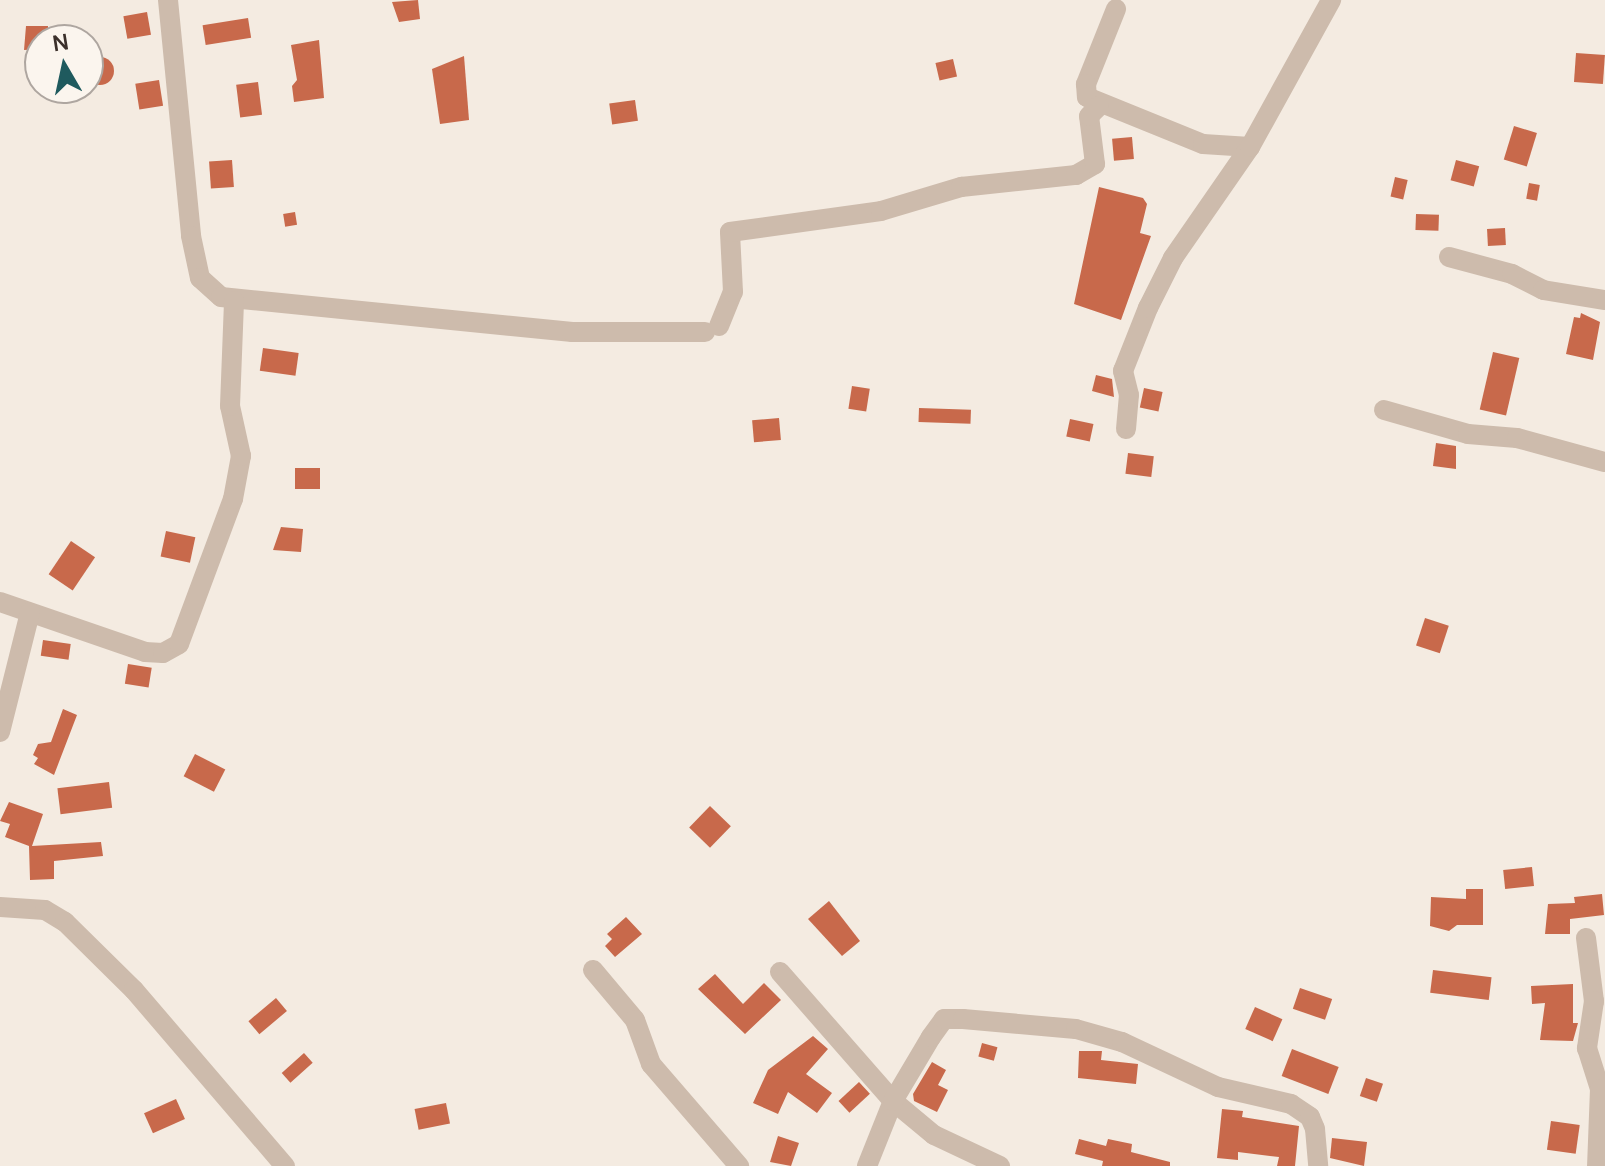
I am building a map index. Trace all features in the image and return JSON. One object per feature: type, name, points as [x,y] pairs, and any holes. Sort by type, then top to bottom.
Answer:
[{"type":"street","points":[[168,0],[200,278],[234,301],[279,300],[572,332],[712,329],[733,292],[730,232],[881,211],[961,187],[1076,175],[1095,164],[1089,116],[1099,106]]},
{"type":"street","points":[[1126,429],[1125,358],[1173,258],[1250,147],[1331,0]]},
{"type":"street","points":[[1116,9],[1086,84],[1087,97],[1099,106],[1203,144],[1250,147]]},
{"type":"street","points":[[1449,257],[1512,274],[1543,290],[1605,300]]},
{"type":"street","points":[[0,602],[145,652],[163,653],[179,644],[239,472],[241,456],[230,397],[234,301]]},
{"type":"street","points":[[1384,410],[1468,434],[1517,438],[1605,462]]},
{"type":"street","points":[[0,732],[30,613]]},
{"type":"street","points":[[0,907],[45,910],[65,922],[134,990],[285,1166]]},
{"type":"street","points":[[1586,938],[1594,1001],[1587,1048],[1600,1089],[1597,1166]]},
{"type":"street","points":[[593,970],[635,1020],[651,1064],[739,1166]]},
{"type":"street","points":[[780,972],[893,1101],[934,1135],[1000,1166]]},
{"type":"street","points":[[867,1166],[893,1101],[944,1019],[1076,1029],[1122,1042],[1218,1087],[1291,1104],[1310,1117],[1315,1129],[1318,1166]]},
{"type":"building","points":[[418,0],[420,19],[399,22],[392,2]]},
{"type":"building","points":[[147,12],[151,35],[127,39],[123,16]]},
{"type":"building","points":[[248,18],[251,38],[206,45],[203,25]]},
{"type":"building","points":[[319,40],[324,98],[294,102],[292,86],[297,80],[291,45]]},
{"type":"building","points":[[1576,53],[1605,55],[1603,84],[1574,82]]},
{"type":"building","points":[[464,56],[469,120],[440,124],[432,69]]},
{"type":"building","points":[[104,58],[113,66],[113,76],[104,84]]},
{"type":"building","points":[[953,59],[957,77],[940,81],[935,63]]},
{"type":"building","points":[[159,80],[163,106],[139,109],[135,84]]},
{"type":"building","points":[[258,82],[262,115],[240,117],[236,85]]},
{"type":"building","points":[[635,100],[638,121],[612,124],[609,104]]},
{"type":"building","points":[[1514,126],[1537,133],[1527,166],[1504,159]]},
{"type":"building","points":[[1132,137],[1134,159],[1114,161],[1112,139]]},
{"type":"building","points":[[232,160],[234,187],[211,189],[209,162]]},
{"type":"building","points":[[1456,160],[1479,166],[1474,186],[1451,180]]},
{"type":"building","points":[[1395,177],[1408,180],[1403,199],[1391,196]]},
{"type":"building","points":[[1529,183],[1540,185],[1537,201],[1526,199]]},
{"type":"building","points":[[1099,187],[1143,198],[1147,204],[1140,233],[1151,236],[1121,320],[1074,304]]},
{"type":"building","points":[[295,212],[297,225],[285,227],[283,214]]},
{"type":"building","points":[[1416,214],[1439,215],[1438,231],[1415,230]]},
{"type":"building","points":[[1505,228],[1506,245],[1488,246],[1487,229]]},
{"type":"building","points":[[1581,313],[1600,322],[1593,360],[1566,354],[1574,317],[1580,318]]},
{"type":"building","points":[[263,348],[299,353],[295,376],[260,371]]},
{"type":"building","points":[[1493,352],[1519,358],[1506,416],[1480,409]]},
{"type":"building","points":[[1096,375],[1112,379],[1114,397],[1092,391]]},
{"type":"building","points":[[852,386],[870,389],[866,412],[848,409]]},
{"type":"building","points":[[1144,388],[1163,392],[1158,412],[1140,408]]},
{"type":"building","points":[[919,408],[971,410],[970,424],[919,422]]},
{"type":"building","points":[[779,418],[781,440],[754,442],[752,420]]},
{"type":"building","points":[[1070,419],[1093,424],[1090,442],[1066,437]]},
{"type":"building","points":[[1436,443],[1456,446],[1456,469],[1433,466]]},
{"type":"building","points":[[1128,453],[1154,456],[1151,477],[1125,474]]},
{"type":"building","points":[[295,468],[320,468],[320,489],[295,489]]},
{"type":"building","points":[[281,527],[303,529],[301,552],[273,550]]},
{"type":"building","points":[[166,531],[195,537],[190,563],[161,556]]},
{"type":"building","points":[[71,541],[95,557],[73,590],[49,574]]},
{"type":"building","points":[[1425,618],[1449,626],[1440,653],[1416,646]]},
{"type":"building","points":[[43,640],[71,644],[69,660],[41,656]]},
{"type":"building","points":[[128,664],[152,668],[149,688],[125,684]]},
{"type":"building","points":[[63,709],[77,715],[54,775],[34,764],[38,758],[33,755],[38,744],[51,742]]},
{"type":"building","points":[[195,754],[225,769],[214,792],[184,776]]},
{"type":"building","points":[[109,782],[112,808],[61,814],[57,788]]},
{"type":"building","points":[[9,802],[43,814],[32,846],[101,842],[103,856],[54,861],[54,879],[30,880],[29,846],[5,837],[10,824],[0,821]]},
{"type":"building","points":[[710,806],[731,826],[710,848],[689,828]]},
{"type":"building","points":[[1532,867],[1534,886],[1505,889],[1503,870]]},
{"type":"building","points":[[1466,889],[1483,889],[1483,925],[1457,925],[1449,931],[1430,926],[1431,897],[1466,899]]},
{"type":"building","points":[[1602,894],[1604,915],[1570,919],[1570,934],[1545,934],[1548,904],[1575,903],[1574,897]]},
{"type":"building","points":[[829,901],[860,941],[842,956],[808,919]]},
{"type":"building","points":[[626,917],[642,934],[615,957],[605,946],[612,939],[607,934]]},
{"type":"building","points":[[1433,970],[1492,977],[1489,1000],[1430,993]]},
{"type":"building","points":[[715,974],[743,1004],[764,983],[781,1000],[745,1034],[698,989]]},
{"type":"building","points":[[1573,984],[1573,1023],[1578,1023],[1573,1041],[1540,1040],[1545,1003],[1532,1004],[1531,986]]},
{"type":"building","points":[[1300,988],[1332,999],[1325,1020],[1293,1009]]},
{"type":"building","points":[[276,998],[287,1011],[259,1034],[248,1021]]},
{"type":"building","points":[[1255,1007],[1282,1019],[1273,1041],[1245,1029]]},
{"type":"building","points":[[813,1036],[828,1049],[806,1074],[832,1093],[817,1113],[788,1092],[778,1114],[753,1103],[768,1070]]},
{"type":"building","points":[[982,1043],[997,1047],[994,1061],[978,1057]]},
{"type":"building","points":[[1292,1049],[1339,1067],[1328,1094],[1282,1076]]},
{"type":"building","points":[[1079,1051],[1102,1051],[1101,1060],[1138,1064],[1136,1084],[1078,1078]]},
{"type":"building","points":[[304,1053],[313,1063],[290,1083],[282,1073]]},
{"type":"building","points":[[932,1062],[946,1070],[938,1085],[948,1090],[937,1112],[914,1101],[913,1094]]},
{"type":"building","points":[[1366,1078],[1383,1084],[1377,1102],[1360,1096]]},
{"type":"building","points":[[859,1082],[870,1094],[849,1113],[839,1101]]},
{"type":"building","points":[[176,1099],[185,1119],[153,1133],[144,1113]]},
{"type":"building","points":[[446,1103],[450,1124],[419,1130],[415,1109]]},
{"type":"building","points":[[1222,1109],[1243,1111],[1242,1117],[1299,1126],[1295,1166],[1277,1166],[1279,1157],[1238,1152],[1238,1160],[1217,1158]]},
{"type":"building","points":[[1551,1121],[1580,1125],[1576,1154],[1547,1150]]},
{"type":"building","points":[[778,1136],[799,1143],[791,1166],[770,1162]]},
{"type":"building","points":[[1332,1138],[1367,1142],[1364,1166],[1330,1158]]},
{"type":"building","points":[[1079,1139],[1106,1146],[1108,1139],[1132,1144],[1131,1152],[1170,1162],[1170,1166],[1102,1166],[1103,1161],[1075,1154]]}]
